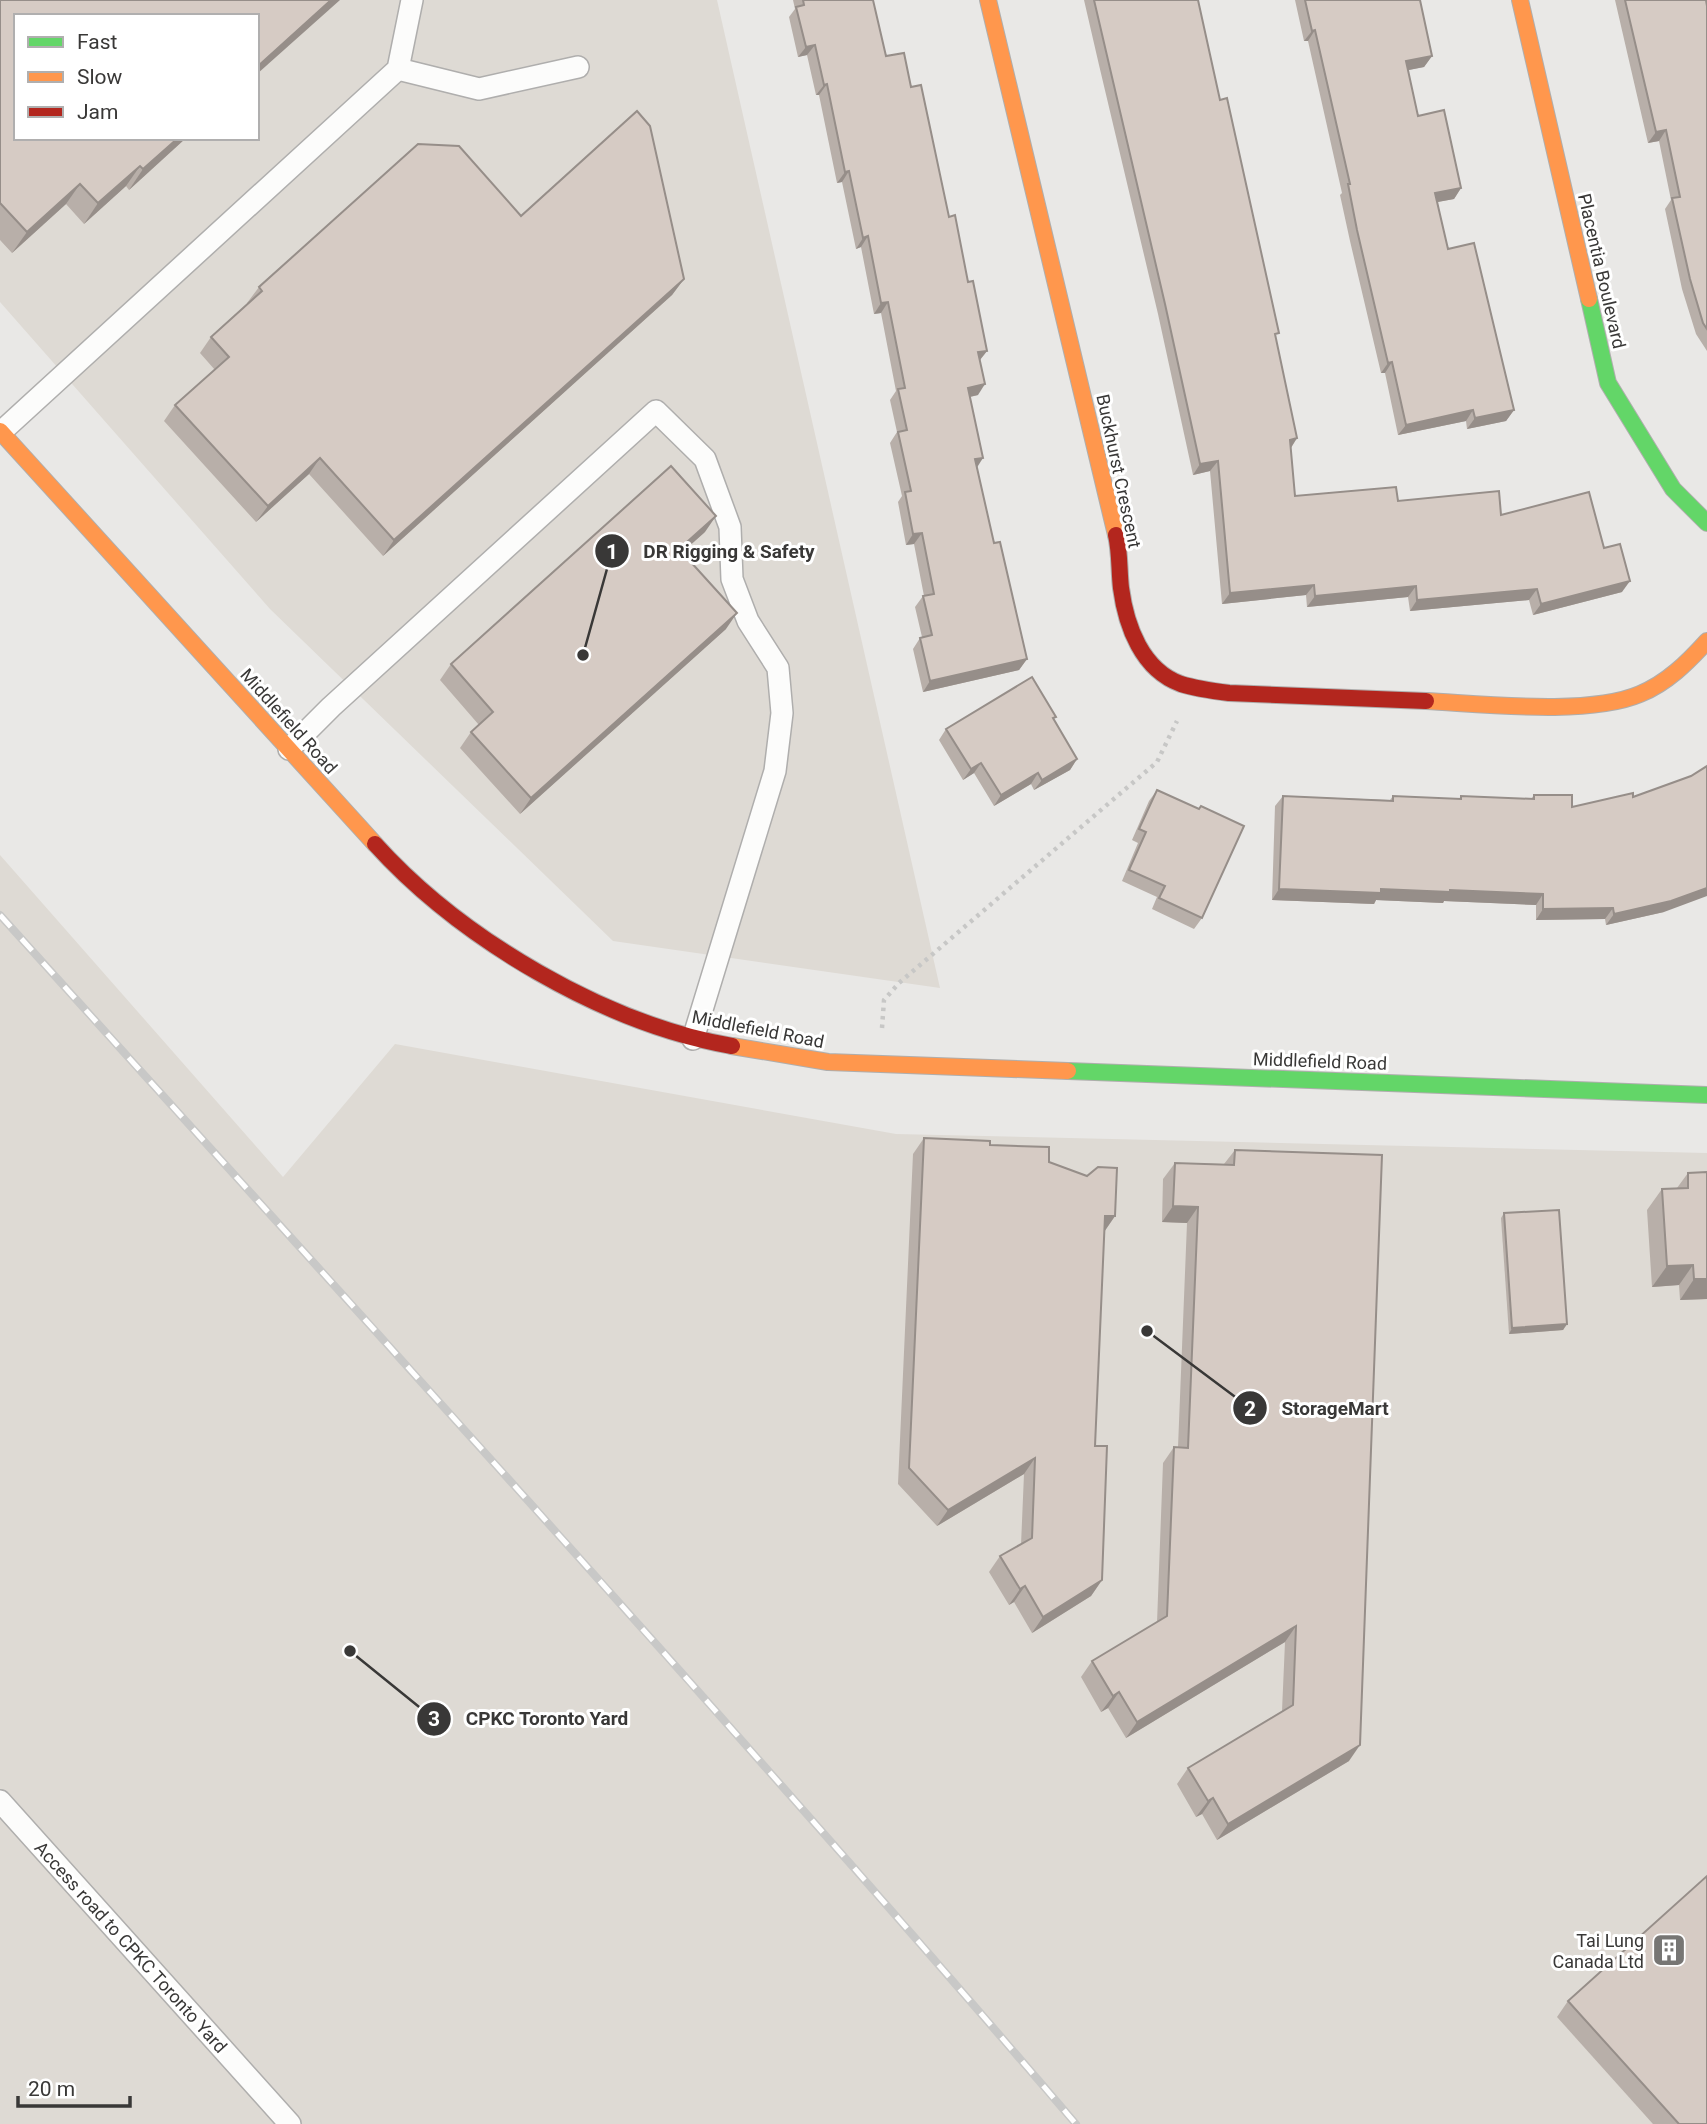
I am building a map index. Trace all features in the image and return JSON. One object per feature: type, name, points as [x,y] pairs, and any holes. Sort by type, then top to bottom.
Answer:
[{"type":"main road","name":"Buckhurst Crescent","points":[[988,0],[1117,541],[1121,595],[1131,634],[1146,657],[1168,678],[1194,687],[1229,693],[1448,702],[1597,704],[1645,693],[1669,678],[1707,641]]},
{"type":"main road","name":"Placentia Boulevard","points":[[1520,0],[1608,383],[1673,489],[1707,523]]},
{"type":"main road","name":"Middlefield Road","points":[[0,431],[384,854],[462,921],[519,962],[587,997],[693,1039],[828,1062],[1707,1095]]},
{"type":"lane","points":[[0,431],[398,69],[412,0]]},
{"type":"lane","points":[[398,69],[479,89],[578,67]]},
{"type":"lane","points":[[289,749],[337,701],[656,411],[705,460],[730,527],[732,579],[748,621],[778,668],[782,713],[775,771],[693,1039]]},
{"type":"lane","name":"Access road to CPKC Toronto Yard","points":[[0,1801],[290,2124]]},
{"type":"path","points":[[884,1000],[899,984],[1157,762],[1166,743]]},
{"type":"shaded area","points":[[0,0],[717,0],[940,988],[613,941],[270,609],[0,302]]},
{"type":"shaded area","points":[[0,855],[283,1177],[395,1044],[896,1134],[1707,1153],[1707,2124],[0,2124]]},
{"type":"building","points":[[0,0],[331,0],[259,65],[259,14],[14,14],[14,140],[176,140],[143,169],[140,166],[98,203],[80,184],[27,232],[0,203]]},
{"type":"building","points":[[803,0],[873,0],[886,56],[904,53],[911,87],[921,85],[949,217],[955,215],[968,282],[973,281],[987,351],[978,352],[985,384],[968,388],[983,458],[975,459],[994,543],[1000,542],[1027,659],[930,681],[920,638],[932,635],[923,596],[934,594],[922,533],[913,534],[905,492],[911,491],[898,432],[907,430],[898,389],[905,388],[888,302],[881,303],[868,236],[863,238],[849,171],[845,172],[827,84],[824,85],[815,45],[806,47],[796,7],[804,5]]},
{"type":"building","points":[[1094,0],[1198,0],[1220,100],[1227,98],[1279,333],[1275,334],[1297,438],[1290,440],[1295,496],[1396,487],[1398,501],[1499,491],[1501,515],[1589,492],[1604,548],[1620,544],[1630,581],[1541,604],[1537,589],[1417,600],[1416,586],[1315,596],[1314,585],[1230,593],[1218,461],[1200,464]]},
{"type":"building","points":[[1305,0],[1420,0],[1432,56],[1406,61],[1418,116],[1444,110],[1461,188],[1435,193],[1448,249],[1474,243],[1514,410],[1475,418],[1473,410],[1406,425],[1392,362],[1388,363],[1315,30],[1312,31]]},
{"type":"building","points":[[1625,0],[1706,0],[1707,329],[1690,279],[1672,198],[1680,197],[1666,130],[1656,132]]},
{"type":"building","points":[[637,111],[650,126],[684,279],[394,540],[320,458],[268,506],[175,405],[229,357],[211,337],[262,291],[259,287],[418,144],[459,146],[521,216]]},
{"type":"building","points":[[671,466],[716,516],[679,549],[737,613],[531,798],[471,732],[493,712],[451,664]]},
{"type":"building","points":[[1032,677],[1077,759],[1042,780],[1038,773],[1001,795],[981,763],[971,769],[946,729]]},
{"type":"building","points":[[1707,766],[1707,888],[1671,901],[1614,914],[1613,908],[1543,909],[1543,894],[1450,890],[1381,889],[1381,893],[1279,889],[1283,796],[1393,801],[1393,796],[1534,799],[1534,795],[1572,795],[1572,807],[1633,793],[1633,797],[1691,776]]},
{"type":"building","points":[[1157,790],[1244,826],[1202,918],[1159,898],[1165,886],[1129,870],[1146,832],[1139,829]]},
{"type":"building","points":[[924,1138],[990,1141],[990,1145],[1049,1147],[1049,1162],[1087,1176],[1098,1167],[1117,1168],[1115,1216],[1105,1216],[1095,1446],[1107,1446],[1102,1580],[1043,1617],[1025,1586],[1020,1589],[1000,1556],[1032,1538],[1035,1458],[948,1510],[909,1468]]},
{"type":"building","points":[[1235,1150],[1382,1155],[1360,1745],[1228,1824],[1213,1798],[1208,1801],[1188,1768],[1293,1705],[1296,1626],[1137,1722],[1119,1692],[1113,1696],[1092,1661],[1167,1616],[1174,1447],[1188,1448],[1198,1207],[1173,1206],[1175,1163],[1234,1165]]},
{"type":"building","points":[[1707,1172],[1707,1279],[1694,1279],[1693,1265],[1667,1266],[1662,1189],[1688,1188],[1688,1173]]},
{"type":"building","points":[[1559,1210],[1567,1324],[1512,1328],[1504,1213]]},
{"type":"building","name":"Tai Lung Canada Ltd","points":[[1707,1876],[1707,2124],[1679,2124],[1568,2001]]},
{"type":"railway","points":[[0,915],[676,1667],[1076,2124]]},
{"type":"traffic: fast","points":[[1589,299],[1608,383],[1673,489],[1707,523]]},
{"type":"traffic: fast","points":[[1068,1071],[1707,1095]]},
{"type":"traffic: slow","points":[[988,0],[1116,535]]},
{"type":"traffic: slow","points":[[1520,0],[1589,299]]},
{"type":"traffic: slow","points":[[0,431],[375,844]]},
{"type":"traffic: slow","points":[[1426,701],[1536,707],[1593,705],[1619,701],[1640,694],[1668,678],[1707,641]]},
{"type":"traffic: slow","points":[[732,1046],[828,1062],[1068,1071]]},
{"type":"traffic: jam","points":[[1116,535],[1123,602],[1132,631],[1146,657],[1167,677],[1187,686],[1229,693],[1426,701]]},
{"type":"traffic: jam","points":[[375,844],[449,913],[538,972],[635,1019],[684,1035],[732,1046]]},
{"type":"place","name":"DR Rigging & Safety","points":[[583,655]]},
{"type":"place","name":"StorageMart","points":[[1147,1331]]},
{"type":"place","name":"CPKC Toronto Yard","points":[[350,1651]]},
{"type":"place","name":"Tai Lung Canada Ltd","points":[[1669,1950]]}]
